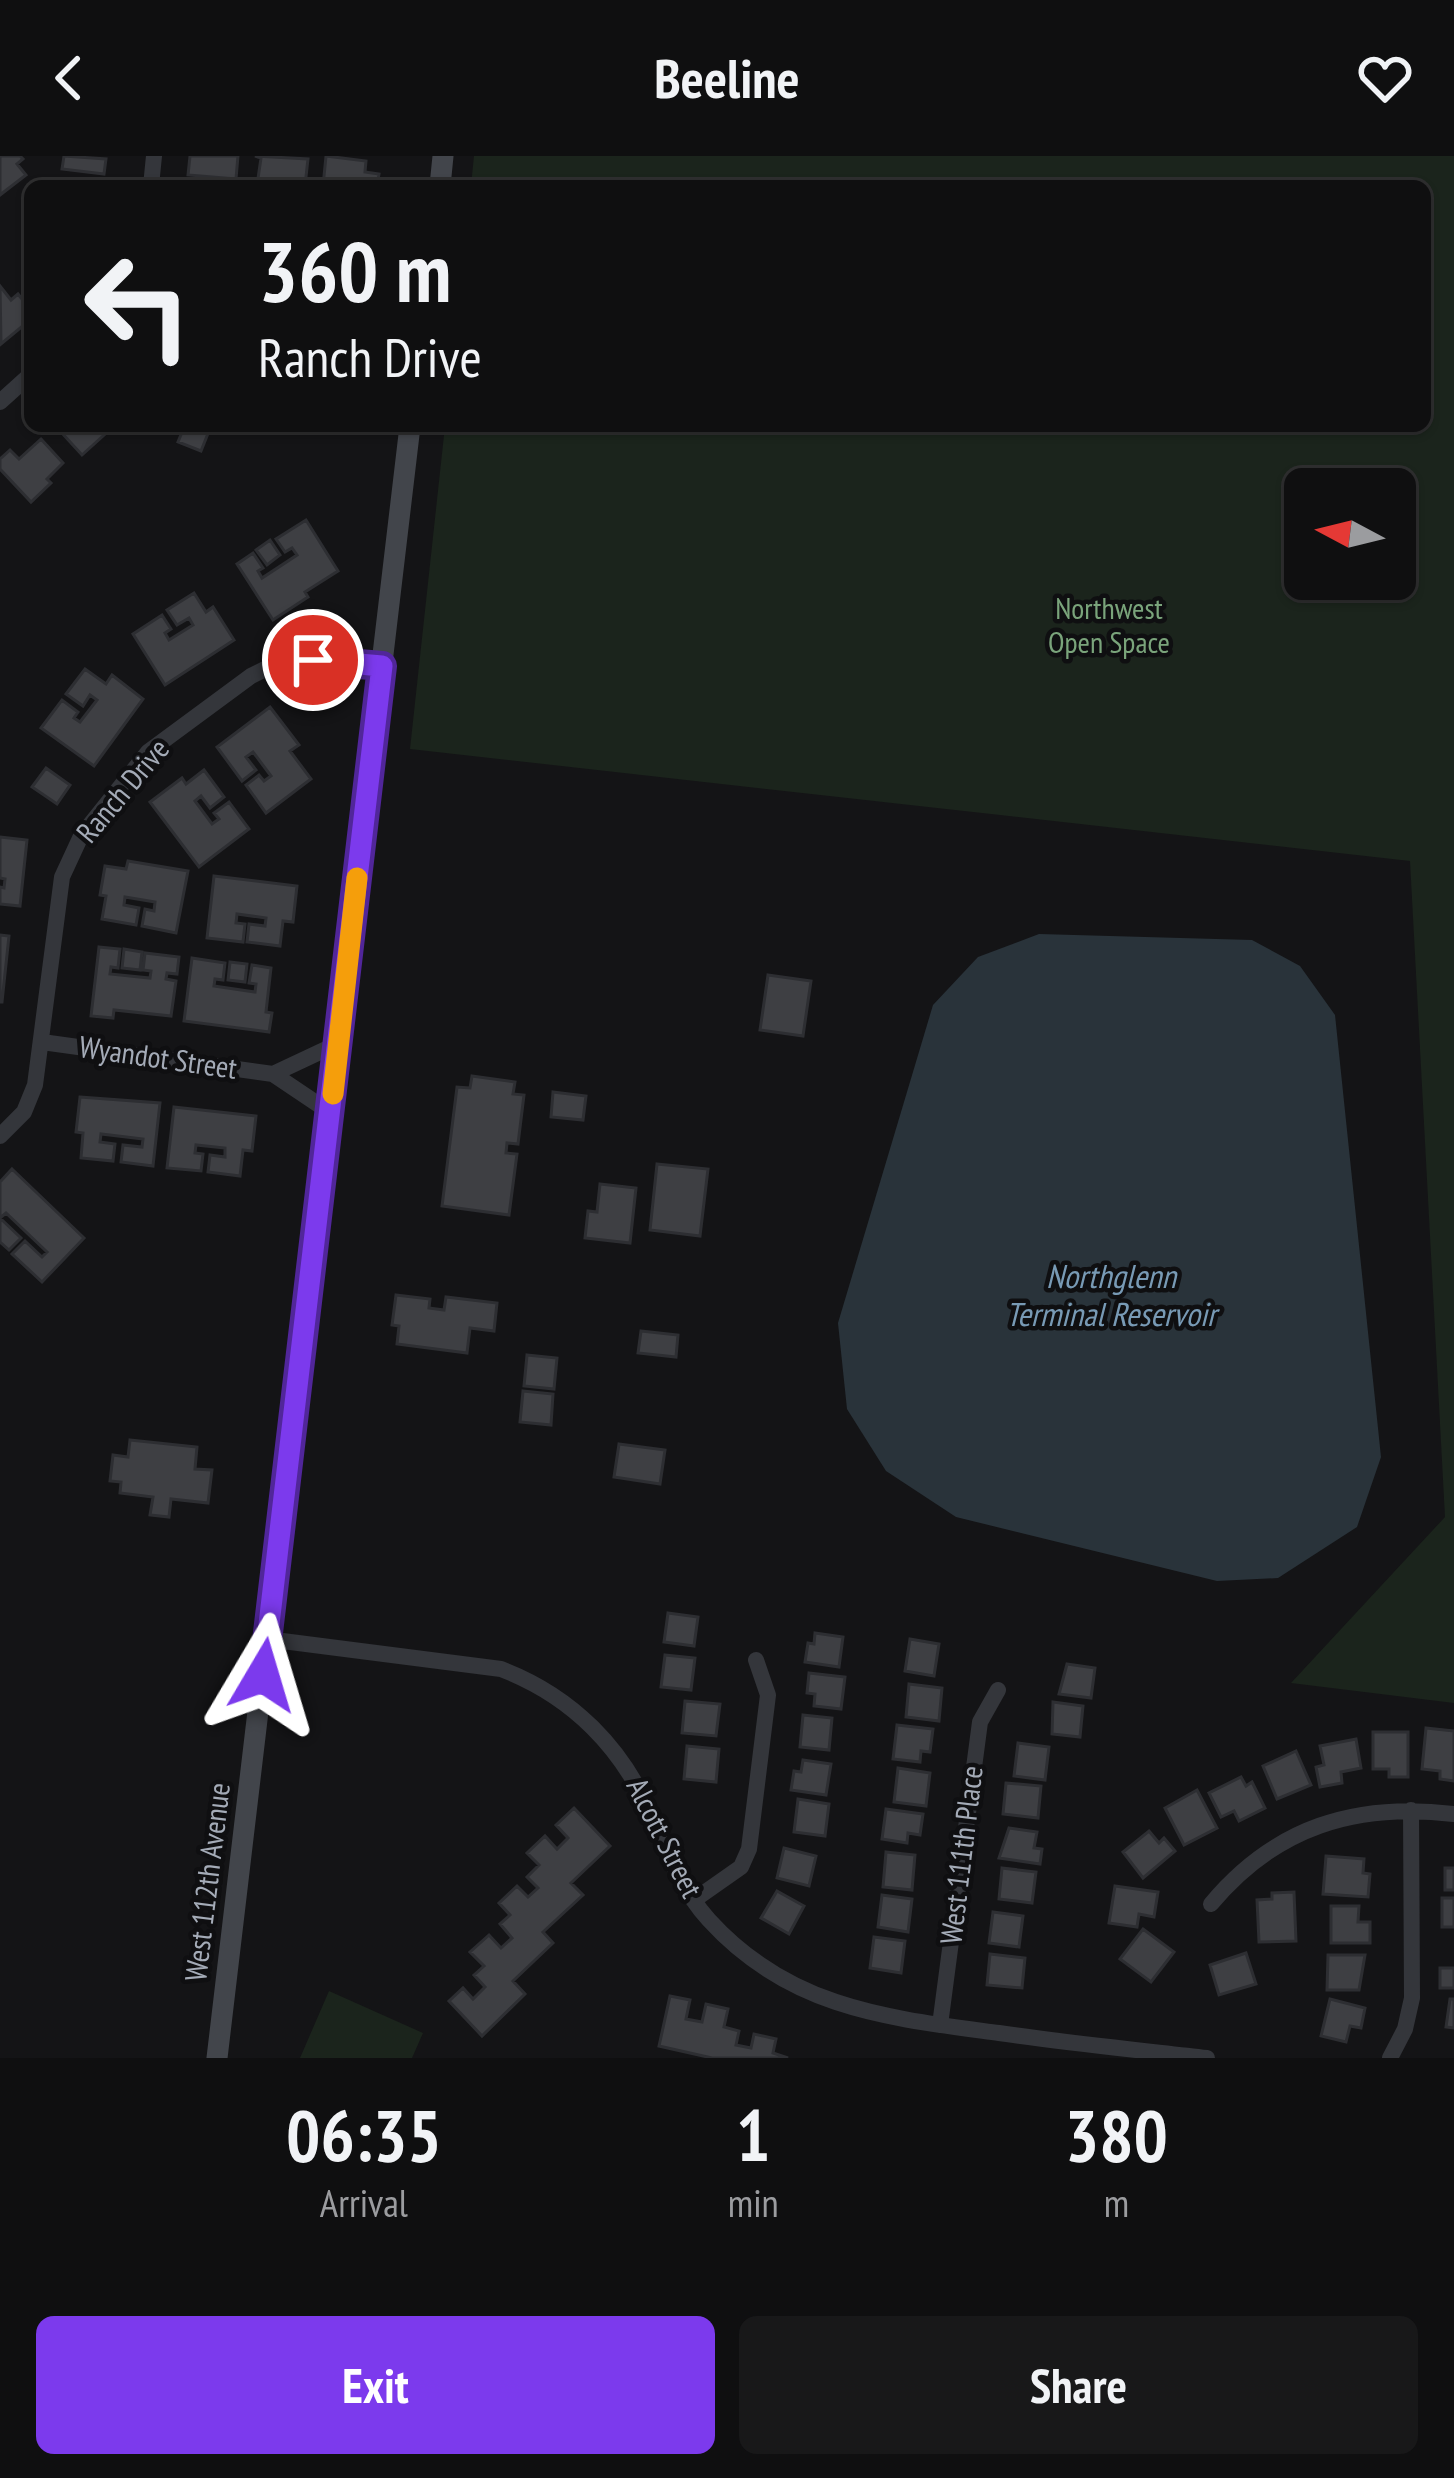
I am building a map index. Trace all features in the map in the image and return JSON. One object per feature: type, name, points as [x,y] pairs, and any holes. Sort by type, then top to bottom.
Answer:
[{"type":"main road","name":"West 112th Avenue","points":[[217,2058],[409,432]]},
{"type":"street","points":[[0,401],[24,380]]},
{"type":"street","name":"Ranch Drive","points":[[0,1136],[18,1122],[31,1099],[62,877],[81,836],[148,752],[251,676],[277,663],[313,660],[382,666]]},
{"type":"street","name":"Wyandot Street","points":[[42,1042],[273,1074],[331,1113]]},
{"type":"street","name":"Wyandot Street","points":[[273,1074],[339,1042]]},
{"type":"street","name":"Alcott Street","points":[[267,1639],[466,1662],[528,1679],[593,1727],[624,1762],[676,1875],[694,1900],[738,1946],[792,1986],[848,2008],[1065,2050],[1207,2058]]},
{"type":"street","points":[[694,1900],[741,1867],[749,1849],[768,1695],[756,1660]]},
{"type":"street","name":"West 111th Place","points":[[940,2025],[980,1722],[998,1690]]},
{"type":"street","points":[[1390,2058],[1406,2029],[1412,1998],[1411,1810]]},
{"type":"street","points":[[1211,1904],[1235,1875],[1300,1832],[1353,1816],[1411,1810],[1454,1814]]},
{"type":"green space","name":"Northwest Open Space","points":[[474,156],[1454,156],[1454,1703],[1291,1683],[1445,1517],[1410,861],[410,749],[444,432],[1431,432],[1431,180],[472,180]]},
{"type":"green space","points":[[329,1991],[423,2033],[412,2058],[300,2058]]},
{"type":"water","name":"Northglenn Terminal Reservoir","points":[[1039,934],[1252,940],[1300,966],[1335,1015],[1381,1457],[1357,1527],[1278,1578],[1217,1581],[956,1517],[886,1471],[847,1409],[838,1323],[933,1005],[978,957]]},
{"type":"building","points":[[0,156],[20,156],[23,159],[17,164],[26,175],[0,195]]},
{"type":"building","points":[[64,156],[106,159],[104,174],[62,169]]},
{"type":"building","points":[[190,156],[238,156],[236,179],[188,175]]},
{"type":"building","points":[[255,156],[308,159],[306,180],[258,180],[261,158]]},
{"type":"building","points":[[326,156],[366,161],[365,172],[379,174],[378,180],[324,180]]},
{"type":"building","points":[[0,286],[11,300],[18,294],[24,302],[24,325],[1,344]]},
{"type":"building","points":[[61,432],[107,432],[82,455]]},
{"type":"building","points":[[182,432],[209,432],[201,451],[178,442]]},
{"type":"building","points":[[41,439],[63,463],[31,502],[0,469],[0,459],[10,450],[19,459]]},
{"type":"building","points":[[306,520],[338,571],[273,620],[237,564],[253,553],[263,568],[258,571],[262,578],[297,555],[292,548],[285,552],[276,539]]},
{"type":"building","points":[[270,540],[280,555],[267,565],[256,550]]},
{"type":"building","points":[[194,593],[206,612],[213,607],[234,640],[165,685],[133,634],[162,615],[171,629],[165,633],[169,640],[193,625],[189,618],[177,625],[167,610]]},
{"type":"building","points":[[85,669],[106,684],[112,675],[143,699],[94,766],[41,728],[62,700],[78,712],[74,718],[80,722],[97,700],[90,695],[83,706],[66,694]]},
{"type":"building","points":[[270,707],[299,745],[290,751],[311,779],[266,813],[246,785],[259,775],[264,781],[271,776],[253,752],[246,757],[256,770],[242,781],[217,747]]},
{"type":"building","points":[[46,768],[70,785],[57,804],[32,787]]},
{"type":"building","points":[[204,770],[224,797],[210,808],[201,796],[195,801],[212,824],[219,819],[214,813],[229,802],[249,829],[199,867],[150,802],[182,778],[186,784]]},
{"type":"building","points":[[0,837],[27,840],[20,906],[0,904],[5,879],[0,878]]},
{"type":"building","points":[[128,861],[188,871],[176,933],[142,926],[145,909],[154,911],[155,902],[125,897],[124,905],[139,908],[136,925],[102,919],[105,866],[126,869]]},
{"type":"building","points":[[214,876],[297,886],[293,922],[283,921],[280,946],[247,942],[249,924],[265,926],[266,918],[237,914],[236,923],[245,924],[243,942],[207,938]]},
{"type":"building","points":[[0,935],[9,936],[2,1002],[0,1002]]},
{"type":"building","points":[[99,947],[120,949],[118,968],[111,967],[110,974],[150,978],[151,971],[143,970],[145,953],[179,957],[177,974],[167,973],[166,979],[176,981],[171,1016],[114,1010],[113,1018],[91,1016]]},
{"type":"building","points":[[124,949],[142,952],[140,970],[122,968]]},
{"type":"building","points":[[192,958],[225,963],[223,980],[215,979],[214,986],[255,992],[256,984],[249,983],[252,965],[271,968],[266,1012],[272,1013],[269,1032],[184,1021]]},
{"type":"building","points":[[230,962],[247,964],[245,982],[228,980]]},
{"type":"building","points":[[768,975],[811,981],[803,1036],[760,1030]]},
{"type":"building","points":[[472,1076],[515,1082],[513,1094],[524,1095],[518,1144],[507,1143],[506,1153],[517,1154],[509,1215],[442,1206],[457,1087],[470,1088]]},
{"type":"building","points":[[553,1092],[586,1096],[583,1120],[551,1117]]},
{"type":"building","points":[[80,1097],[160,1103],[153,1166],[121,1162],[123,1145],[142,1147],[143,1139],[101,1134],[100,1142],[115,1144],[113,1161],[81,1158],[83,1133],[76,1132]]},
{"type":"building","points":[[174,1107],[256,1116],[252,1151],[243,1150],[240,1176],[208,1172],[210,1155],[225,1157],[225,1148],[196,1145],[195,1153],[203,1154],[201,1171],[167,1168]]},
{"type":"building","points":[[657,1164],[708,1169],[700,1236],[650,1230]]},
{"type":"building","points":[[12,1169],[84,1238],[42,1282],[12,1254],[25,1241],[42,1257],[47,1252],[6,1213],[0,1218],[0,1182]]},
{"type":"building","points":[[600,1184],[636,1188],[630,1243],[585,1238],[588,1211],[597,1212]]},
{"type":"building","points":[[0,1218],[21,1238],[9,1250],[0,1242]]},
{"type":"building","points":[[396,1295],[430,1299],[429,1308],[444,1310],[446,1297],[497,1303],[494,1331],[470,1328],[467,1353],[397,1344],[399,1326],[392,1325]]},
{"type":"building","points":[[641,1331],[678,1335],[676,1357],[638,1353]]},
{"type":"building","points":[[527,1355],[557,1358],[554,1389],[524,1386]]},
{"type":"building","points":[[523,1391],[553,1394],[551,1425],[520,1422]]},
{"type":"building","points":[[130,1440],[197,1447],[195,1469],[212,1470],[208,1503],[171,1499],[169,1517],[150,1515],[153,1497],[120,1493],[121,1482],[110,1481],[113,1455],[128,1457]]},
{"type":"building","points":[[619,1444],[665,1450],[660,1484],[614,1477]]},
{"type":"building","points":[[668,1613],[698,1617],[694,1646],[664,1642]]},
{"type":"building","points":[[815,1633],[843,1637],[839,1667],[805,1662]]},
{"type":"building","points":[[910,1639],[939,1644],[934,1676],[905,1671]]},
{"type":"building","points":[[665,1655],[695,1658],[691,1690],[661,1687]]},
{"type":"building","points":[[1067,1664],[1095,1668],[1091,1698],[1059,1694]]},
{"type":"building","points":[[809,1673],[845,1677],[841,1709],[814,1706],[815,1694],[807,1693]]},
{"type":"building","points":[[909,1684],[942,1688],[939,1721],[906,1717]]},
{"type":"building","points":[[685,1701],[720,1704],[716,1736],[682,1733]]},
{"type":"building","points":[[1053,1702],[1083,1706],[1080,1737],[1052,1734]]},
{"type":"building","points":[[803,1715],[832,1718],[829,1750],[800,1747]]},
{"type":"building","points":[[897,1725],[933,1729],[930,1752],[921,1751],[920,1762],[893,1759]]},
{"type":"building","points":[[1426,1728],[1454,1731],[1454,1781],[1440,1779],[1440,1771],[1422,1769]]},
{"type":"building","points":[[1373,1732],[1408,1732],[1408,1777],[1389,1777],[1389,1769],[1373,1769]]},
{"type":"building","points":[[1356,1739],[1361,1768],[1341,1772],[1342,1783],[1320,1787],[1316,1767],[1324,1765],[1320,1746]]},
{"type":"building","points":[[1018,1743],[1049,1747],[1045,1780],[1014,1776]]},
{"type":"building","points":[[687,1746],[719,1749],[716,1782],[684,1779]]},
{"type":"building","points":[[1296,1751],[1311,1785],[1277,1799],[1263,1766]]},
{"type":"building","points":[[803,1760],[831,1764],[826,1795],[791,1790],[794,1771],[801,1772]]},
{"type":"building","points":[[898,1768],[930,1773],[926,1806],[894,1802]]},
{"type":"building","points":[[1241,1777],[1246,1786],[1252,1782],[1265,1808],[1239,1821],[1234,1811],[1221,1817],[1209,1793]]},
{"type":"building","points":[[1006,1783],[1041,1786],[1038,1818],[1003,1814]]},
{"type":"building","points":[[1197,1790],[1217,1828],[1184,1845],[1165,1808]]},
{"type":"building","points":[[798,1799],[829,1804],[825,1836],[794,1832]]},
{"type":"building","points":[[574,1808],[610,1846],[571,1883],[583,1895],[543,1932],[553,1943],[513,1981],[525,1994],[482,2036],[449,2001],[463,1988],[473,1999],[485,1987],[474,1975],[484,1966],[470,1952],[489,1935],[501,1948],[512,1938],[500,1924],[510,1915],[499,1903],[517,1886],[528,1897],[538,1888],[527,1877],[539,1865],[527,1853],[545,1836],[557,1849],[568,1838],[556,1825]]},
{"type":"building","points":[[886,1809],[923,1814],[920,1835],[908,1833],[907,1843],[882,1839]]},
{"type":"building","points":[[1009,1828],[1037,1832],[1034,1848],[1042,1849],[1040,1864],[999,1858]]},
{"type":"building","points":[[1149,1831],[1175,1851],[1143,1878],[1123,1852]]},
{"type":"building","points":[[784,1848],[816,1856],[809,1886],[777,1878]]},
{"type":"building","points":[[886,1852],[915,1855],[912,1890],[883,1887]]},
{"type":"building","points":[[1326,1856],[1364,1859],[1363,1873],[1370,1874],[1368,1897],[1323,1894]]},
{"type":"building","points":[[1002,1868],[1036,1872],[1032,1903],[999,1899]]},
{"type":"building","points":[[1445,1868],[1454,1868],[1454,1890],[1445,1890]]},
{"type":"building","points":[[1115,1886],[1158,1892],[1154,1917],[1139,1914],[1137,1927],[1109,1923]]},
{"type":"building","points":[[777,1891],[804,1906],[789,1934],[761,1918]]},
{"type":"building","points":[[1294,1892],[1296,1941],[1259,1942],[1257,1900],[1272,1899],[1272,1893]]},
{"type":"building","points":[[882,1895],[912,1899],[908,1932],[878,1927]]},
{"type":"building","points":[[1442,1898],[1454,1898],[1454,1927],[1442,1927]]},
{"type":"building","points":[[1331,1906],[1359,1906],[1358,1922],[1370,1922],[1370,1943],[1331,1943]]},
{"type":"building","points":[[993,1912],[1023,1916],[1019,1947],[989,1943]]},
{"type":"building","points":[[1143,1929],[1174,1952],[1151,1982],[1120,1959]]},
{"type":"building","points":[[874,1937],[905,1941],[901,1973],[870,1968]]},
{"type":"building","points":[[1246,1953],[1256,1984],[1219,1995],[1210,1965]]},
{"type":"building","points":[[990,1954],[1025,1958],[1022,1988],[987,1985]]},
{"type":"building","points":[[1328,1955],[1365,1955],[1359,1990],[1327,1990]]},
{"type":"building","points":[[1440,1968],[1454,1968],[1454,1988],[1440,1988]]},
{"type":"building","points":[[670,1996],[690,2000],[686,2019],[702,2022],[706,2004],[728,2009],[724,2027],[739,2031],[736,2045],[751,2048],[754,2034],[776,2039],[773,2053],[788,2058],[712,2058],[659,2046]]},
{"type":"building","points":[[1330,1999],[1365,2008],[1361,2028],[1350,2026],[1346,2042],[1321,2036]]},
{"type":"building","points":[[1450,1999],[1454,1999],[1454,2028],[1446,2027]]},
{"type":"slow traffic","points":[[333,1094],[357,878]]},
{"type":"route","points":[[263,1675],[382,666],[313,660]]}]
